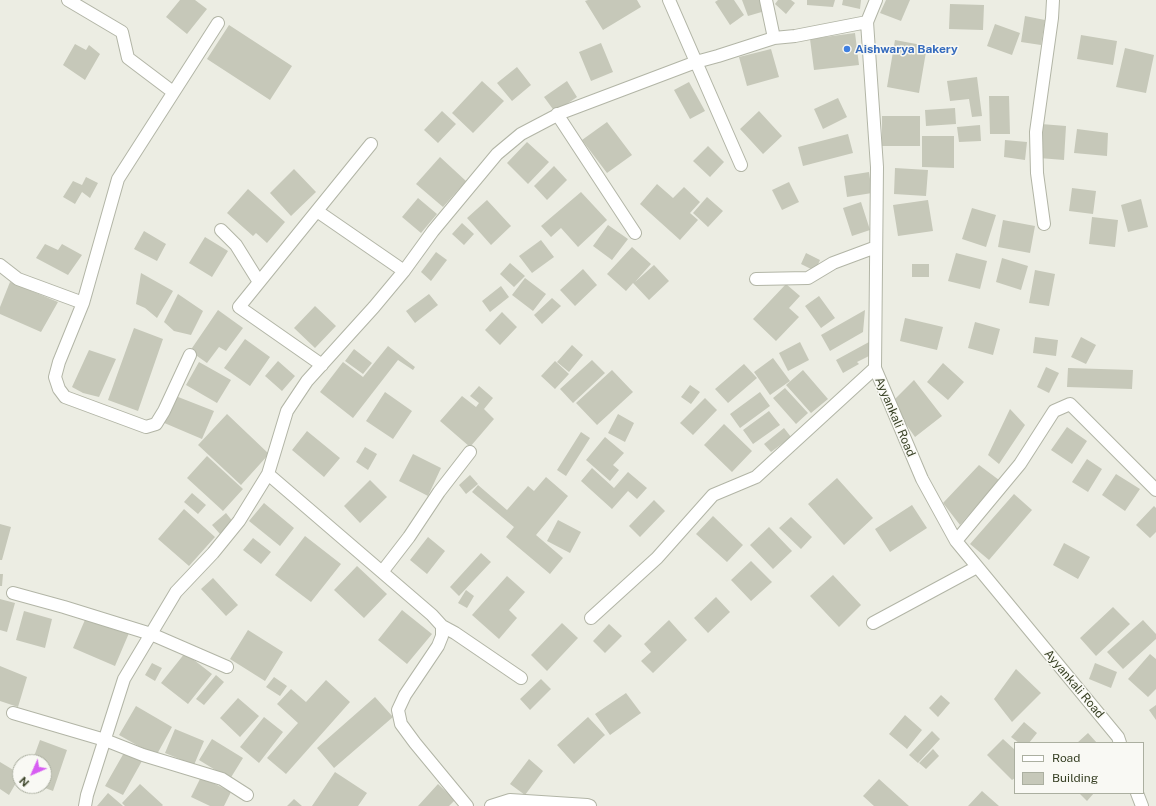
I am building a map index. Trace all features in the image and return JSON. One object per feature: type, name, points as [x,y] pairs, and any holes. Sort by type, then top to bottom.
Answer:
[{"type":"street","points":[[68,0],[122,32],[128,58],[173,92]]},
{"type":"street","points":[[668,0],[741,165]]},
{"type":"street","points":[[766,0],[774,38]]},
{"type":"street","name":"Ayyankali Road","points":[[876,0],[867,22],[877,167],[875,368],[922,480],[956,541],[1118,736],[1120,742]]},
{"type":"street","points":[[1044,224],[1038,173],[1036,132],[1052,18],[1053,0]]},
{"type":"street","points":[[190,355],[164,411],[156,424],[146,427],[65,397],[59,388],[55,377],[59,362],[83,303],[118,179],[218,22]]},
{"type":"street","points":[[85,806],[87,795],[124,679],[176,592],[213,553],[239,521],[268,474],[287,411],[307,381],[404,271],[433,231],[497,154],[522,134],[558,114],[696,62],[774,38],[795,36],[867,22]]},
{"type":"street","points":[[558,114],[635,233]]},
{"type":"street","points":[[322,365],[239,307],[371,144]]},
{"type":"street","points":[[317,211],[404,271]]},
{"type":"street","points":[[221,230],[236,245],[259,282]]},
{"type":"street","points":[[756,279],[808,278],[833,263],[876,247]]},
{"type":"street","points":[[0,265],[18,279],[83,303]]},
{"type":"street","points":[[591,618],[657,558],[714,495],[756,477],[875,368]]},
{"type":"street","points":[[956,541],[1020,464],[1054,411],[1070,404],[1156,490]]},
{"type":"street","points":[[382,572],[409,537],[439,492],[470,452]]},
{"type":"street","points":[[268,474],[432,615],[442,626],[455,633],[521,678]]},
{"type":"street","points":[[873,623],[977,567]]},
{"type":"street","points":[[13,593],[151,634],[227,667]]},
{"type":"street","points":[[442,626],[442,636],[438,646],[405,695],[398,710],[401,724],[467,806]]},
{"type":"street","points":[[13,713],[105,740],[143,755],[222,779],[247,795]]},
{"type":"street","points":[[1138,794],[1142,806]]},
{"type":"street","points":[[491,806],[510,800],[590,806]]},
{"type":"building","points":[[180,0],[195,0],[207,9],[187,34],[166,17]]},
{"type":"building","points":[[637,0],[641,7],[603,30],[585,1]]},
{"type":"building","points":[[718,0],[734,0],[744,15],[730,25],[715,2]]},
{"type":"building","points":[[742,0],[761,0],[765,11],[748,16]]},
{"type":"building","points":[[778,0],[791,0],[795,3],[786,14],[775,4]]},
{"type":"building","points":[[807,0],[835,0],[833,7],[807,5]]},
{"type":"building","points":[[843,0],[861,0],[860,9],[842,5]]},
{"type":"building","points":[[886,0],[910,0],[901,21],[880,13]]},
{"type":"building","points":[[950,4],[984,5],[983,30],[949,29]]},
{"type":"building","points":[[1025,16],[1045,20],[1041,45],[1021,42]]},
{"type":"building","points":[[995,24],[1020,33],[1012,55],[987,46]]},
{"type":"building","points":[[229,25],[292,66],[270,100],[207,59]]},
{"type":"building","points":[[855,33],[859,65],[814,70],[810,39]]},
{"type":"building","points":[[1081,35],[1117,41],[1113,65],[1077,59]]},
{"type":"building","points":[[895,40],[927,46],[919,93],[887,87]]},
{"type":"building","points":[[601,43],[613,72],[591,81],[579,52]]},
{"type":"building","points":[[75,44],[86,50],[89,45],[100,54],[85,80],[63,65]]},
{"type":"building","points":[[1125,48],[1154,55],[1146,93],[1116,87]]},
{"type":"building","points":[[771,49],[779,77],[747,86],[739,57]]},
{"type":"building","points":[[517,67],[531,85],[512,101],[497,83]]},
{"type":"building","points":[[977,77],[982,116],[972,117],[969,99],[950,101],[947,81]]},
{"type":"building","points":[[482,81],[504,101],[473,133],[452,113]]},
{"type":"building","points":[[567,81],[577,97],[555,112],[544,97]]},
{"type":"building","points":[[689,82],[705,111],[690,119],[674,90]]},
{"type":"building","points":[[989,96],[1009,96],[1010,134],[990,134]]},
{"type":"building","points":[[838,98],[847,117],[823,129],[814,109]]},
{"type":"building","points":[[955,108],[956,124],[926,126],[925,110]]},
{"type":"building","points":[[442,111],[456,124],[438,143],[424,130]]},
{"type":"building","points":[[759,111],[782,136],[763,154],[740,129]]},
{"type":"building","points":[[882,116],[920,116],[920,146],[882,146]]},
{"type":"building","points":[[607,122],[632,155],[607,173],[582,140]]},
{"type":"building","points":[[1041,124],[1066,126],[1064,160],[1039,158]]},
{"type":"building","points":[[980,125],[981,141],[959,142],[957,127]]},
{"type":"building","points":[[1077,129],[1108,133],[1107,156],[1074,153]]},
{"type":"building","points":[[848,134],[853,153],[803,166],[798,147]]},
{"type":"building","points":[[922,136],[954,136],[954,168],[922,167]]},
{"type":"building","points":[[1005,140],[1027,142],[1025,160],[1004,157]]},
{"type":"building","points":[[527,142],[549,162],[528,184],[507,163]]},
{"type":"building","points":[[708,146],[724,162],[710,177],[693,161]]},
{"type":"building","points":[[440,157],[466,181],[443,207],[416,184]]},
{"type":"building","points":[[554,166],[567,180],[547,200],[534,186]]},
{"type":"building","points":[[895,168],[928,170],[926,196],[894,194]]},
{"type":"building","points":[[294,169],[316,192],[291,216],[270,193]]},
{"type":"building","points":[[869,172],[872,193],[847,197],[844,176]]},
{"type":"building","points":[[86,177],[98,183],[90,198],[82,192],[75,204],[63,197],[73,181],[82,185]]},
{"type":"building","points":[[789,182],[799,202],[782,210],[772,190]]},
{"type":"building","points":[[657,184],[673,198],[684,187],[700,202],[690,213],[698,220],[680,240],[640,204]]},
{"type":"building","points":[[1072,188],[1096,191],[1093,214],[1069,211]]},
{"type":"building","points":[[248,189],[285,222],[267,243],[256,233],[253,236],[227,213]]},
{"type":"building","points":[[581,192],[607,220],[578,247],[561,228],[551,237],[541,226]]},
{"type":"building","points":[[707,197],[723,211],[708,227],[693,213]]},
{"type":"building","points":[[418,198],[437,214],[421,233],[402,217]]},
{"type":"building","points":[[1141,199],[1148,227],[1128,232],[1121,205]]},
{"type":"building","points":[[487,200],[511,226],[491,245],[467,218]]},
{"type":"building","points":[[928,200],[933,231],[898,236],[893,205]]},
{"type":"building","points":[[861,202],[870,230],[852,236],[843,208]]},
{"type":"building","points":[[972,208],[996,215],[986,247],[962,239]]},
{"type":"building","points":[[1092,217],[1118,220],[1115,247],[1089,244]]},
{"type":"building","points":[[1003,220],[1035,226],[1030,253],[998,247]]},
{"type":"building","points":[[462,223],[474,234],[464,245],[452,234]]},
{"type":"building","points":[[608,225],[628,239],[612,260],[593,246]]},
{"type":"building","points":[[144,231],[166,244],[157,261],[134,249]]},
{"type":"building","points":[[205,237],[228,251],[212,277],[189,263]]},
{"type":"building","points":[[541,240],[554,257],[532,273],[519,256]]},
{"type":"building","points":[[45,244],[58,250],[62,244],[82,255],[68,275],[36,258]]},
{"type":"building","points":[[632,247],[651,264],[635,282],[654,265],[669,281],[649,300],[633,283],[626,291],[607,274]]},
{"type":"building","points":[[436,252],[447,260],[431,281],[421,272]]},
{"type":"building","points":[[806,253],[820,260],[815,271],[801,264]]},
{"type":"building","points":[[956,253],[987,261],[980,289],[948,281]]},
{"type":"building","points":[[1002,258],[1028,266],[1021,290],[996,282]]},
{"type":"building","points":[[510,263],[525,276],[514,287],[500,274]]},
{"type":"building","points":[[912,264],[929,264],[929,277],[912,277]]},
{"type":"building","points":[[583,269],[597,285],[575,306],[560,290]]},
{"type":"building","points":[[1035,270],[1055,274],[1049,306],[1029,303]]},
{"type":"building","points":[[141,273],[173,291],[157,318],[145,308],[136,304]]},
{"type":"building","points":[[525,278],[546,294],[533,311],[512,295]]},
{"type":"building","points":[[10,282],[58,302],[41,332],[0,314],[0,307]]},
{"type":"building","points":[[786,284],[800,296],[789,308],[799,317],[776,341],[753,319]]},
{"type":"building","points":[[501,286],[509,297],[490,312],[482,301]]},
{"type":"building","points":[[178,294],[203,311],[191,335],[174,331],[164,322]]},
{"type":"building","points":[[429,294],[438,305],[415,323],[406,311]]},
{"type":"building","points":[[819,296],[835,318],[821,328],[805,306]]},
{"type":"building","points":[[552,298],[561,306],[542,324],[534,315]]},
{"type":"building","points":[[315,306],[336,326],[315,348],[294,328]]},
{"type":"building","points":[[218,310],[243,328],[226,351],[219,347],[207,363],[190,351]]},
{"type":"building","points":[[865,310],[863,332],[830,351],[821,335]]},
{"type":"building","points":[[502,312],[517,327],[500,345],[485,330]]},
{"type":"building","points":[[905,318],[943,327],[937,350],[900,341]]},
{"type":"building","points":[[975,322],[1000,329],[993,355],[968,348]]},
{"type":"building","points":[[134,328],[163,339],[138,411],[108,400]]},
{"type":"building","points":[[1035,337],[1058,340],[1056,356],[1033,353]]},
{"type":"building","points":[[1081,337],[1096,345],[1086,364],[1071,357]]},
{"type":"building","points":[[245,339],[270,357],[250,386],[224,368]]},
{"type":"building","points":[[800,342],[809,360],[788,371],[779,353]]},
{"type":"building","points":[[869,342],[875,353],[857,362],[859,364],[843,373],[836,360]]},
{"type":"building","points":[[572,345],[583,355],[569,372],[557,362]]},
{"type":"building","points":[[388,346],[415,367],[413,370],[398,360],[353,418],[320,392],[343,362],[363,377]]},
{"type":"building","points":[[354,349],[372,363],[363,374],[345,361]]},
{"type":"building","points":[[89,350],[116,359],[99,397],[83,393],[72,387]]},
{"type":"building","points":[[773,358],[790,381],[770,395],[754,372]]},
{"type":"building","points":[[592,360],[605,373],[573,403],[560,389]]},
{"type":"building","points":[[278,361],[295,376],[282,391],[265,376]]},
{"type":"building","points":[[555,361],[569,374],[555,389],[541,376]]},
{"type":"building","points":[[199,362],[231,380],[217,403],[186,385]]},
{"type":"building","points":[[943,363],[964,382],[948,400],[927,382]]},
{"type":"building","points":[[744,364],[757,378],[728,403],[715,389]]},
{"type":"building","points":[[1046,367],[1059,373],[1049,393],[1037,387]]},
{"type":"building","points":[[1068,368],[1133,370],[1132,389],[1067,387]]},
{"type":"building","points":[[612,370],[633,392],[597,425],[576,403]]},
{"type":"building","points":[[803,370],[828,399],[811,413],[786,385]]},
{"type":"building","points":[[914,380],[942,416],[915,437],[891,403]]},
{"type":"building","points":[[690,385],[700,392],[691,404],[681,397]]},
{"type":"building","points":[[479,386],[493,398],[484,409],[494,419],[470,447],[440,421],[462,396],[476,407],[479,403],[470,396]]},
{"type":"building","points":[[785,388],[808,413],[796,424],[773,398]]},
{"type":"building","points":[[385,392],[412,411],[393,439],[366,421]]},
{"type":"building","points":[[760,392],[770,406],[740,428],[730,414]]},
{"type":"building","points":[[173,395],[214,411],[202,439],[162,422]]},
{"type":"building","points":[[705,398],[717,410],[693,435],[680,423]]},
{"type":"building","points":[[1010,409],[1025,425],[999,464],[988,455]]},
{"type":"building","points":[[769,411],[780,425],[753,444],[743,430]]},
{"type":"building","points":[[227,414],[269,454],[241,485],[198,445]]},
{"type":"building","points":[[618,414],[634,423],[625,442],[608,433]]},
{"type":"building","points":[[724,424],[752,451],[732,472],[704,445]]},
{"type":"building","points":[[1067,427],[1087,441],[1072,464],[1051,450]]},
{"type":"building","points":[[784,428],[791,437],[771,452],[764,444]]},
{"type":"building","points":[[307,431],[340,458],[324,477],[292,450]]},
{"type":"building","points":[[581,432],[590,438],[566,476],[557,470]]},
{"type":"building","points":[[605,437],[624,453],[613,465],[619,470],[610,481],[586,460]]},
{"type":"building","points":[[365,447],[377,454],[368,470],[356,462]]},
{"type":"building","points":[[413,454],[441,468],[428,496],[399,481]]},
{"type":"building","points":[[207,456],[243,489],[223,511],[187,478]]},
{"type":"building","points":[[1087,459],[1102,469],[1088,492],[1072,482]]},
{"type":"building","points":[[979,465],[999,480],[960,525],[943,503]]},
{"type":"building","points":[[592,468],[614,488],[628,472],[647,488],[637,499],[628,491],[612,509],[581,481]]},
{"type":"building","points":[[1116,474],[1140,489],[1125,511],[1102,495]]},
{"type":"building","points":[[470,475],[478,484],[466,494],[459,485]]},
{"type":"building","points":[[546,477],[568,496],[536,535],[563,558],[550,574],[506,537],[514,527],[472,492],[478,485],[507,510],[528,486],[534,491]]},
{"type":"building","points":[[837,478],[873,518],[844,545],[808,504]]},
{"type":"building","points":[[370,480],[387,497],[360,523],[344,506]]},
{"type":"building","points":[[192,493],[206,505],[198,514],[184,502]]},
{"type":"building","points":[[1014,494],[1032,510],[989,560],[970,544]]},
{"type":"building","points":[[654,500],[665,511],[640,537],[629,526]]},
{"type":"building","points":[[264,503],[294,528],[280,546],[249,521]]},
{"type":"building","points":[[912,505],[927,528],[890,552],[875,529]]},
{"type":"building","points":[[1154,506],[1156,508],[1156,532],[1150,538],[1136,525]]},
{"type":"building","points":[[184,509],[215,537],[189,566],[158,539]]},
{"type":"building","points":[[226,513],[234,523],[220,534],[212,525]]},
{"type":"building","points":[[713,516],[743,545],[727,562],[696,534]]},
{"type":"building","points":[[791,517],[812,537],[801,549],[779,528]]},
{"type":"building","points":[[558,520],[581,532],[570,553],[547,541]]},
{"type":"building","points":[[0,524],[11,527],[2,560],[0,560]]},
{"type":"building","points":[[769,527],[792,551],[773,569],[750,545]]},
{"type":"building","points":[[305,536],[341,564],[311,602],[275,575]]},
{"type":"building","points":[[428,537],[445,551],[427,574],[410,560]]},
{"type":"building","points":[[253,538],[271,552],[261,564],[243,550]]},
{"type":"building","points":[[1064,543],[1090,557],[1078,579],[1053,565]]},
{"type":"building","points":[[481,553],[491,562],[459,596],[450,587]]},
{"type":"building","points":[[751,561],[772,582],[751,601],[731,580]]},
{"type":"building","points":[[357,566],[387,594],[364,618],[334,590]]},
{"type":"building","points":[[0,574],[3,574],[2,586],[0,586]]},
{"type":"building","points":[[833,575],[861,605],[839,627],[810,596]]},
{"type":"building","points":[[507,576],[525,592],[509,610],[517,618],[499,639],[472,615]]},
{"type":"building","points":[[213,578],[238,605],[226,616],[201,589]]},
{"type":"building","points":[[466,590],[474,596],[467,608],[458,603]]},
{"type":"building","points":[[716,597],[730,612],[708,633],[694,618]]},
{"type":"building","points":[[0,599],[15,603],[7,632],[0,630]]},
{"type":"building","points":[[1113,607],[1130,624],[1096,656],[1080,638]]},
{"type":"building","points":[[402,610],[432,634],[407,664],[378,640]]},
{"type":"building","points":[[24,611],[52,619],[45,648],[16,640]]},
{"type":"building","points":[[87,615],[129,633],[115,666],[73,648]]},
{"type":"building","points":[[669,620],[687,640],[653,673],[641,661],[651,652],[644,644]]},
{"type":"building","points":[[1143,620],[1156,634],[1156,639],[1123,669],[1107,652]]},
{"type":"building","points":[[562,623],[578,638],[547,671],[531,655]]},
{"type":"building","points":[[609,624],[622,636],[605,653],[593,641]]},
{"type":"building","points":[[248,630],[283,652],[265,681],[230,659]]},
{"type":"building","points":[[185,653],[212,674],[188,704],[161,683]]},
{"type":"building","points":[[1150,654],[1156,659],[1156,689],[1148,697],[1128,679]]},
{"type":"building","points":[[152,663],[162,668],[155,681],[145,675]]},
{"type":"building","points":[[1095,663],[1117,672],[1111,688],[1089,679]]},
{"type":"building","points":[[0,666],[27,677],[18,707],[0,701]]},
{"type":"building","points":[[1016,669],[1041,693],[1012,722],[994,699]]},
{"type":"building","points":[[216,675],[224,682],[204,705],[196,699]]},
{"type":"building","points":[[274,677],[287,686],[280,696],[266,687]]},
{"type":"building","points":[[541,679],[551,689],[530,710],[520,699]]},
{"type":"building","points":[[326,680],[350,702],[286,774],[267,758],[298,723],[277,704],[291,689],[306,702]]},
{"type":"building","points":[[626,693],[641,713],[610,735],[595,714]]},
{"type":"building","points":[[941,695],[950,703],[938,717],[929,708]]},
{"type":"building","points":[[375,697],[393,717],[334,768],[317,748]]},
{"type":"building","points":[[238,698],[259,716],[240,737],[220,718]]},
{"type":"building","points":[[1156,705],[1156,720],[1149,710]]},
{"type":"building","points":[[136,706],[172,727],[156,756],[119,735]]},
{"type":"building","points":[[905,715],[922,730],[907,749],[889,734]]},
{"type":"building","points":[[264,717],[283,732],[259,763],[240,747]]},
{"type":"building","points":[[588,717],[605,735],[574,764],[557,745]]},
{"type":"building","points":[[1024,722],[1037,733],[1030,742],[1018,742],[1011,737]]},
{"type":"building","points":[[175,729],[204,741],[194,765],[165,753]]},
{"type":"building","points":[[932,731],[940,739],[918,763],[909,755]]},
{"type":"building","points":[[1088,733],[1096,742],[1078,742]]},
{"type":"building","points":[[212,739],[243,758],[230,779],[199,760]]},
{"type":"building","points":[[1003,739],[1014,749],[1014,779],[1012,780],[987,755]]},
{"type":"building","points":[[40,740],[67,750],[53,791],[52,754],[35,754]]},
{"type":"building","points":[[933,749],[939,756],[926,769],[919,763]]},
{"type":"building","points":[[125,751],[142,761],[123,795],[105,786]]},
{"type":"building","points":[[529,759],[543,771],[525,795],[510,784]]},
{"type":"building","points":[[0,762],[12,769],[12,790],[9,795],[0,789]]},
{"type":"building","points":[[335,772],[367,793],[358,806],[312,806]]},
{"type":"building","points":[[201,777],[231,792],[224,806],[210,806],[191,797]]},
{"type":"building","points":[[879,779],[909,806],[874,806],[863,796]]},
{"type":"building","points":[[140,784],[163,805],[125,806],[122,803]]},
{"type":"building","points":[[438,784],[455,800],[449,806],[418,806]]},
{"type":"building","points":[[982,791],[999,806],[968,806]]},
{"type":"building","points":[[108,793],[123,806],[97,806]]},
{"type":"building","points":[[1080,794],[1093,794],[1087,801]]},
{"type":"building","points":[[294,799],[302,806],[287,806]]},
{"type":"place","name":"Aishwarya Bakery","points":[[847,49]]}]
